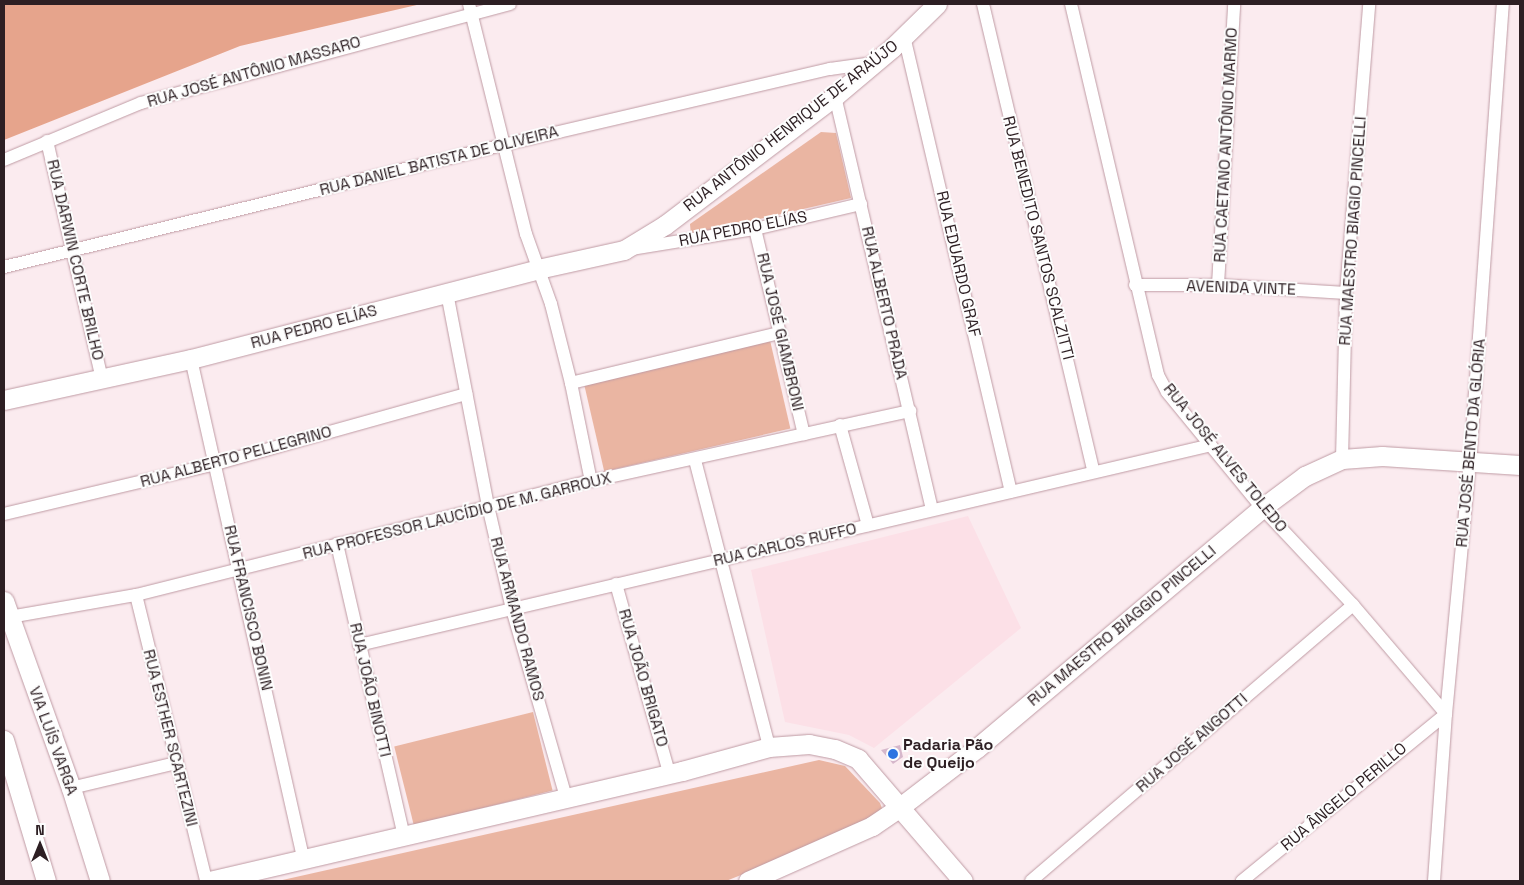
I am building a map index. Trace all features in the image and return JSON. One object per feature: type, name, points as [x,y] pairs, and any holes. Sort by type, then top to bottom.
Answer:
[{"type":"street","name":"RUA JOSÉ ANTÔNIO MASSARO","points":[[4,160],[141,103],[470,8],[510,4]]},
{"type":"street","name":"RUA ANTÔNIO HENRIQUE DE ARAÚJO","points":[[665,225],[876,62],[937,4]]},
{"type":"street","name":"RUA BENEDITO SANTOS SCALZITTI","points":[[983,4],[1094,472]]},
{"type":"street","name":"RUA JOSÉ ALVES TOLEDO","points":[[1071,4],[1135,285],[1158,375],[1262,508],[1353,605],[1446,714]]},
{"type":"street","name":"RUA CAETANO ANTÔNIO MARMO","points":[[1218,285],[1234,4]]},
{"type":"street","name":"RUA MAESTRO BIAGIO PINCELLI","points":[[1342,459],[1346,293],[1369,4]]},
{"type":"street","name":"RUA JOSÉ BENTO DA GLÓRIA","points":[[1434,881],[1446,714],[1470,462],[1503,4]]},
{"type":"street","points":[[470,8],[506,144],[526,234],[551,304],[571,383],[591,481]]},
{"type":"street","name":"RUA EDUARDO GRAF","points":[[904,36],[1011,492]]},
{"type":"street","name":"RUA DANIEL BATISTA DE OLIVEIRA","points":[[4,267],[506,144],[830,68],[876,62]]},
{"type":"street","name":"RUA ALBERTO PRADA","points":[[834,96],[932,510]]},
{"type":"street","name":"RUA DARWIN CORTE BRILHO","points":[[47,141],[102,380]]},
{"type":"street","name":"RUA PEDRO ELÍAS","points":[[4,400],[191,359],[538,269],[624,250],[755,229],[861,204]]},
{"type":"street","name":"RUA PEDRO ELÍAS","points":[[624,250],[665,225]]},
{"type":"street","name":"RUA JOSÉ GIAMBRONI","points":[[755,229],[804,434]]},
{"type":"street","name":"AVENIDA VINTE","points":[[1135,285],[1218,285],[1346,293]]},
{"type":"street","name":"RUA ARMANDO RAMOS","points":[[447,293],[488,506],[512,609],[566,797]]},
{"type":"street","points":[[571,383],[780,333]]},
{"type":"street","name":"RUA FRANCISCO BONIN","points":[[191,359],[303,857]]},
{"type":"street","name":"RUA ALBERTO PELLEGRINO","points":[[4,514],[215,464],[466,394]]},
{"type":"street","name":"RUA PROFESSOR LAUCÍDIO DE M. GARROUX","points":[[5,612],[136,595],[240,571],[337,544],[591,481],[696,460],[910,411]]},
{"type":"street","points":[[840,426],[868,525]]},
{"type":"street","name":"RUA CARLOS RUFFO","points":[[359,645],[1211,445]]},
{"type":"street","name":"RUA MAESTRO BIAGGIO PINCELLI","points":[[748,881],[872,826],[900,807],[977,748],[1262,508],[1306,476],[1342,459],[1382,456],[1520,465]]},
{"type":"street","points":[[696,460],[769,747]]},
{"type":"street","name":"RUA JOÃO BINOTTI","points":[[337,544],[404,836]]},
{"type":"street","name":"RUA JOÃO BRIGATO","points":[[616,584],[669,772]]},
{"type":"street","name":"RUA ESTHER SCARTEZINI","points":[[136,595],[176,763],[207,881]]},
{"type":"street","name":"RUA JOSÉ ANGOTTI","points":[[1031,881],[1353,605]]},
{"type":"street","name":"VIA LUÍS VARGA","points":[[5,612],[70,788],[100,881]]},
{"type":"street","name":"RUA ÂNGELO PERILLO","points":[[1242,881],[1446,714]]},
{"type":"street","points":[[4,740],[46,881]]},
{"type":"street","points":[[207,881],[303,857],[404,836],[769,747],[810,744],[835,749],[858,759],[963,881]]},
{"type":"street","points":[[70,788],[176,763]]},
{"type":"shaded area","points":[[4,4],[421,4],[240,46],[4,140]]},
{"type":"shaded area","points":[[821,132],[836,133],[851,198],[691,235],[690,224]]},
{"type":"shaded area","points":[[769,336],[790,429],[604,472],[583,379]]},
{"type":"shaded area","points":[[968,516],[1021,628],[874,748],[849,735],[785,722],[751,570]]},
{"type":"shaded area","points":[[533,712],[553,791],[414,825],[394,747]]},
{"type":"shaded area","points":[[819,760],[845,766],[880,803],[883,811],[878,820],[726,881],[278,881]]},
{"type":"building","name":"Padaria Pão de Queijo","points":[[900,745],[903,757],[893,764],[881,750]]},
{"type":"place","name":"Padaria Pão de Queijo","points":[[893,754]]}]
